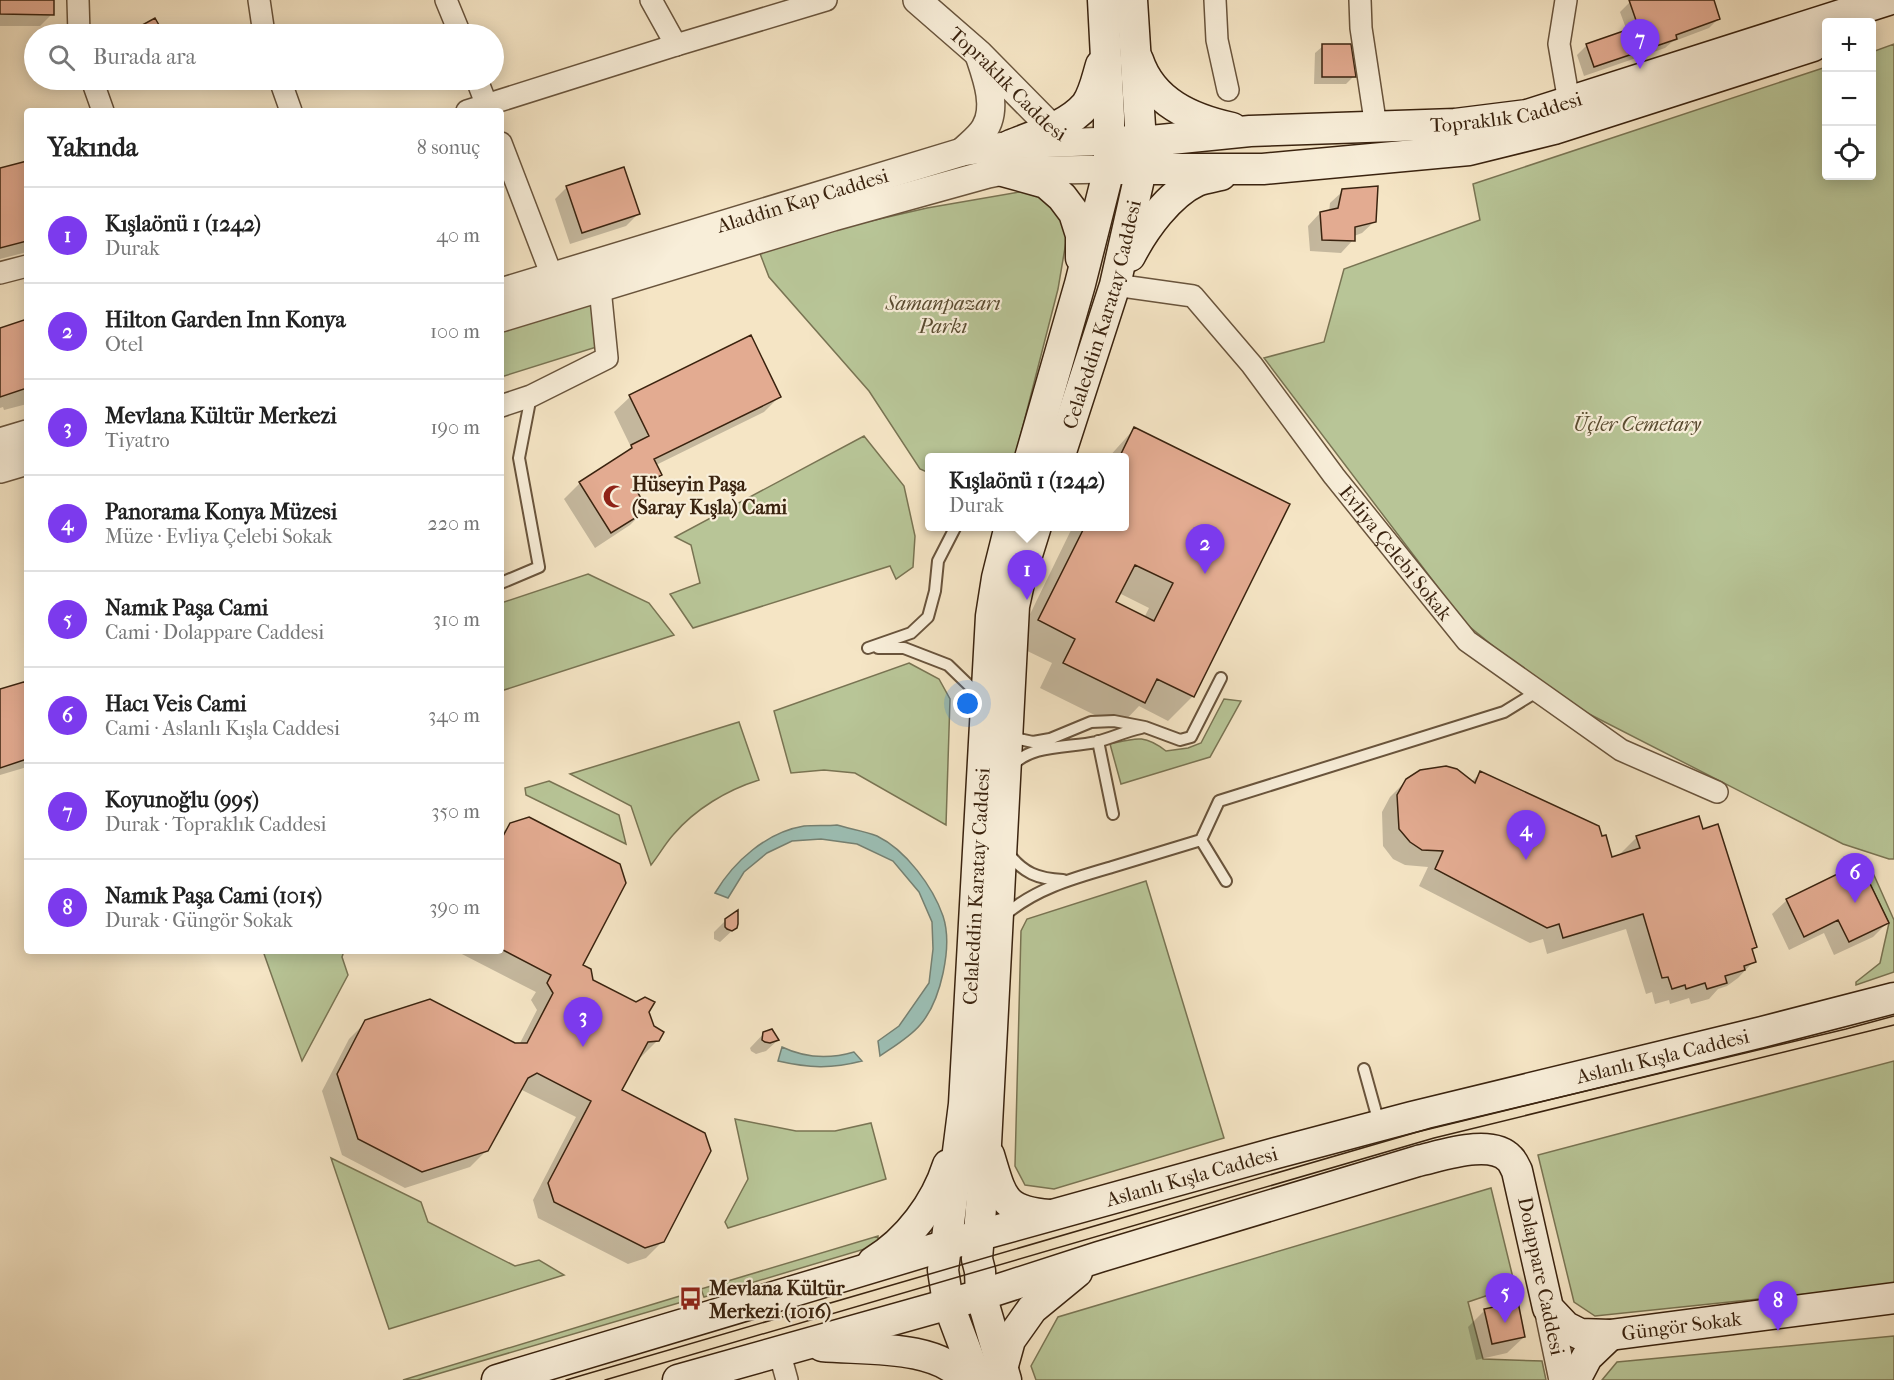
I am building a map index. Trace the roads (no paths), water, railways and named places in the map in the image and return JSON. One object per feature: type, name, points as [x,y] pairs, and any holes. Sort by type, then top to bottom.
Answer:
[{"type":"main road","name":"Celaleddin Karatay Caddesi","points":[[1061,453],[1115,285],[1141,156],[1121,51],[1103,0]]},
{"type":"main road","name":"Celaleddin Karatay Caddesi","points":[[1031,453],[1080,284],[1109,155],[1121,51],[1132,0]]},
{"type":"main road","name":"Topraklık Caddesi","points":[[1141,156],[1250,131],[1455,124],[1527,115],[1888,0]]},
{"type":"main road","points":[[1876,26],[1894,20]]},
{"type":"main road","name":"Topraklık Caddesi","points":[[1109,155],[1141,156],[1263,169],[1469,150],[1508,142],[1573,123],[1822,44]]},
{"type":"main road","points":[[1007,158],[1064,135],[1121,51],[1156,92],[1173,106],[1194,117],[1250,131]]},
{"type":"main road","points":[[1007,158],[1046,183],[1062,197],[1074,213],[1081,235],[1080,284]]},
{"type":"main road","points":[[1115,285],[1145,230],[1180,193],[1197,181],[1263,169]]},
{"type":"main road","name":"Celaleddin Karatay Caddesi","points":[[995,1376],[948,1303],[943,1270],[964,1104],[991,616],[997,578],[1009,531]]},
{"type":"main road","name":"Celaleddin Karatay Caddesi","points":[[995,1376],[981,1295],[977,1236],[986,1144],[1014,606],[1034,531]]},
{"type":"main road","name":"Aslanlı Kışla Caddesi","points":[[497,1380],[977,1236],[1276,1153],[1894,998]]},
{"type":"main road","points":[[854,1274],[887,1254],[934,1197],[945,1173],[964,1104]]},
{"type":"main road","points":[[986,1144],[1000,1188],[1011,1206],[1027,1213],[1055,1216]]},
{"type":"main road","name":"Dolappare Caddesi","points":[[1099,1257],[1418,1161],[1487,1149],[1509,1158],[1517,1171],[1548,1308]]},
{"type":"main road","points":[[678,1380],[981,1295],[1099,1257]]},
{"type":"main road","points":[[995,1376],[1010,1340],[1032,1308],[1064,1281],[1099,1257]]},
{"type":"main road","name":"Güngör Sokak","points":[[1548,1308],[1566,1327],[1580,1334],[1610,1335],[1894,1298]]},
{"type":"main road","points":[[1575,1380],[1587,1357],[1610,1335]]},
{"type":"main road","points":[[790,1348],[911,1353],[942,1361],[961,1373],[966,1380]]},
{"type":"street","points":[[78,0],[79,24]]},
{"type":"street","points":[[259,0],[263,24]]},
{"type":"street","points":[[447,0],[456,24]]},
{"type":"street","points":[[651,0],[676,45]]},
{"type":"street","points":[[484,108],[676,45],[826,0]]},
{"type":"street","name":"Topraklık Caddesi","points":[[917,0],[979,54],[1064,135]]},
{"type":"street","points":[[1215,0],[1217,40],[1228,90]]},
{"type":"street","points":[[1360,0],[1361,28],[1376,127]]},
{"type":"street","points":[[1566,0],[1559,45],[1569,102]]},
{"type":"street","points":[[962,152],[985,128],[990,106],[988,81],[979,54]]},
{"type":"street","points":[[96,90],[102,108]]},
{"type":"street","points":[[284,90],[290,108]]},
{"type":"street","points":[[478,90],[481,108]]},
{"type":"street","points":[[1064,135],[1109,155]]},
{"type":"street","points":[[504,151],[552,276]]},
{"type":"street","name":"Aladdin Kap Caddesi","points":[[504,291],[962,152],[1007,158],[1109,155]]},
{"type":"street","name":"Aladdin Kap Caddesi","points":[[504,317],[833,217],[1007,158]]},
{"type":"street","points":[[0,273],[24,267]]},
{"type":"street","name":"Evliya Çelebi Sokak","points":[[1115,285],[1193,296],[1252,365],[1334,476],[1467,641],[1621,750],[1717,792]]},
{"type":"street","points":[[504,405],[531,396],[607,358],[600,288]]},
{"type":"street","points":[[0,442],[24,435]]},
{"type":"street","points":[[0,469],[24,462]]},
{"type":"street","name":"Dolappare Caddesi","points":[[1548,1308],[1563,1380]]},
{"type":"street","points":[[787,1380],[790,1348]]},
{"type":"lane","points":[[504,582],[538,567],[519,458],[531,396]]},
{"type":"lane","points":[[953,531],[938,561],[935,591],[928,617],[911,633],[868,648],[904,648],[948,665],[986,701]]},
{"type":"lane","points":[[1006,736],[1033,742],[1050,739],[1091,722],[1114,721],[1145,727],[1180,740],[1191,737],[1221,678]]},
{"type":"lane","points":[[997,923],[1015,906],[1066,881],[1201,840],[1219,801],[1504,712],[1538,691]]},
{"type":"lane","points":[[1004,775],[1020,757],[1034,752],[1098,741],[1145,727]]},
{"type":"lane","points":[[1098,741],[1113,814]]},
{"type":"lane","points":[[1201,840],[1226,881]]},
{"type":"lane","points":[[1001,844],[1017,865],[1025,870],[1042,879],[1066,881]]},
{"type":"lane","points":[[1364,1069],[1380,1126]]},
{"type":"water","points":[[837,825],[877,836],[898,850],[917,870],[933,893],[946,928],[946,957],[934,1002],[920,1025],[911,1034],[880,1056],[878,1041],[899,1026],[929,983],[933,949],[932,922],[919,892],[893,861],[857,844],[821,839],[792,841],[767,853],[744,872],[728,898],[715,893],[742,859],[777,834],[804,826]]},
{"type":"water","points":[[782,1047],[818,1056],[836,1056],[854,1052],[862,1061],[830,1066],[810,1066],[778,1061]]},
{"type":"tram line","points":[[566,1380],[1431,1128],[1894,1016]]},
{"type":"tram line","points":[[605,1380],[1434,1138],[1894,1025]]},
{"type":"place","name":"Koyunoğlu (995)","points":[[1640,69]]},
{"type":"place","name":"Hüseyin Paşa (Saray Kışla) Cami","points":[[614,496]]},
{"type":"place","name":"Hilton Garden Inn Konya","points":[[1205,574]]},
{"type":"place","name":"Kışlaönü 1 (1242)","points":[[1027,600]]},
{"type":"place","name":"Panorama Konya Müzesi","points":[[1526,860]]},
{"type":"place","name":"Hacı Veis Cami","points":[[1855,903]]},
{"type":"place","name":"Mevlana Kültür Merkezi","points":[[583,1047]]},
{"type":"place","name":"Mevlana Kültür Merkezi (1016)","points":[[691,1299]]},
{"type":"place","name":"Namık Paşa Cami","points":[[1505,1323]]},
{"type":"place","name":"Namık Paşa Cami (1015)","points":[[1778,1331]]},
{"type":"park label","name":"Samanpazarı Parkı","points":[[943,314]]},
{"type":"park label","name":"Üçler Cemetary","points":[[1637,424]]}]
